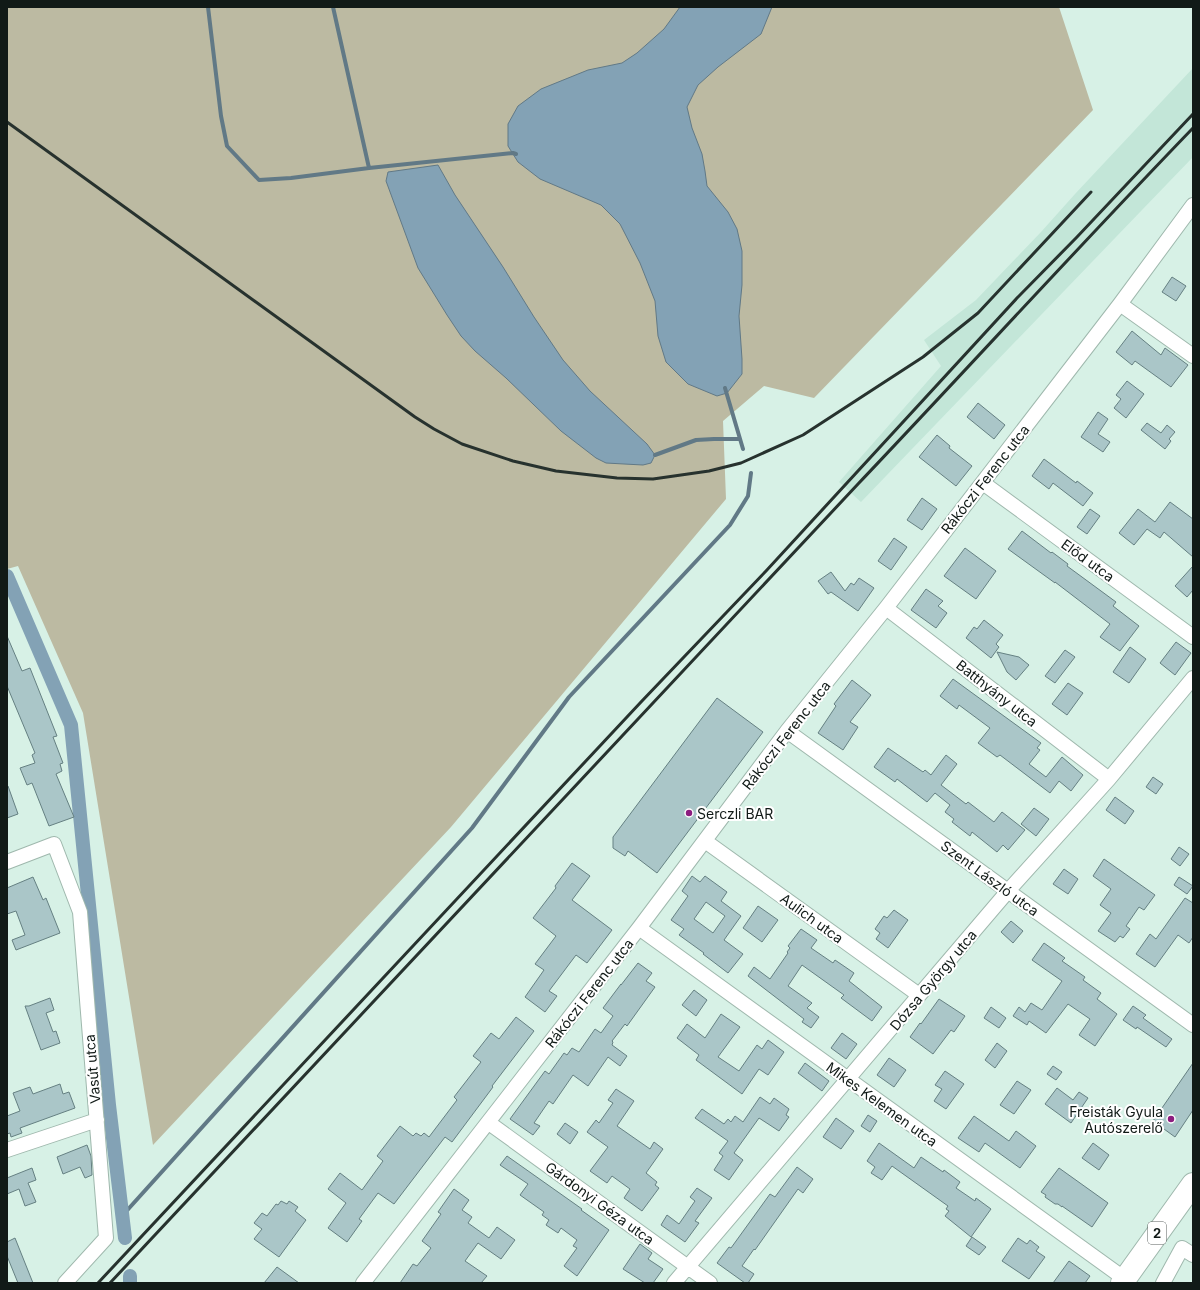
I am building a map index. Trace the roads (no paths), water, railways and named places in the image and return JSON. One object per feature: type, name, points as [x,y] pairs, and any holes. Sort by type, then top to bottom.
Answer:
[{"type":"main road","name":"2","points":[[1123,1281],[1193,1184]]},
{"type":"street","name":"Rákóczi Ferenc utca","points":[[363,1283],[639,928],[787,731],[886,608],[983,483],[1120,304],[1193,205]]},
{"type":"street","points":[[1120,304],[1193,356]]},
{"type":"street","name":"Előd utca","points":[[983,483],[1193,637]]},
{"type":"street","name":"Batthyány utca","points":[[886,608],[1109,779]]},
{"type":"street","name":"Dózsa György utca","points":[[674,1283],[1008,891],[1109,779],[1193,678]]},
{"type":"street","name":"Szent László utca","points":[[787,731],[1193,1025]]},
{"type":"street","name":"Aulich utca","points":[[705,841],[919,995]]},
{"type":"street","name":"Vasút utca","points":[[7,862],[54,844],[80,912],[106,1238],[65,1283]]},
{"type":"street","name":"Mikes Kelemen utca","points":[[639,928],[1123,1281]]},
{"type":"street","points":[[7,1150],[97,1120]]},
{"type":"street","name":"Gárdonyi Géza utca","points":[[489,1122],[710,1283]]},
{"type":"street","points":[[1163,1283],[1182,1248],[1193,1255]]},
{"type":"water","points":[[680,7],[772,7],[761,34],[718,67],[698,85],[687,107],[692,128],[702,154],[707,186],[728,212],[737,229],[742,251],[742,285],[739,316],[742,374],[727,393],[717,396],[688,384],[666,362],[658,336],[655,301],[640,263],[620,224],[601,205],[540,179],[518,162],[508,146],[508,124],[518,106],[541,89],[588,70],[622,63],[637,53],[664,29]]},
{"type":"water","points":[[438,165],[455,195],[563,360],[590,391],[647,444],[655,455],[651,463],[643,465],[606,463],[596,458],[561,431],[506,378],[475,351],[461,336],[418,268],[386,181],[388,172]]},
{"type":"waterway","points":[[208,7],[221,116],[227,146],[259,180],[291,178],[369,168],[513,153],[516,154]]},
{"type":"waterway","points":[[333,7],[369,168]]},
{"type":"waterway","points":[[725,388],[743,449]]},
{"type":"waterway","points":[[655,455],[696,440],[740,439]]},
{"type":"waterway","points":[[122,1216],[472,828],[569,697],[730,525],[748,496],[751,473]]},
{"type":"waterway","points":[[7,576],[71,725],[109,1105],[125,1238]]},
{"type":"waterway","points":[[130,1276],[130,1283]]},
{"type":"railway","points":[[98,1283],[641,702],[766,571],[1017,298],[1193,114]]},
{"type":"railway","points":[[7,122],[415,417],[434,429],[462,444],[513,461],[556,471],[617,478],[653,479],[709,471],[741,463],[803,435],[923,357],[978,313],[1091,192]]},
{"type":"railway","points":[[110,1283],[1193,128]]},
{"type":"place","name":"Serczli BAR","points":[[689,813]]},
{"type":"place","name":"Freisták Gyula Autószerelő","points":[[1171,1119]]}]
